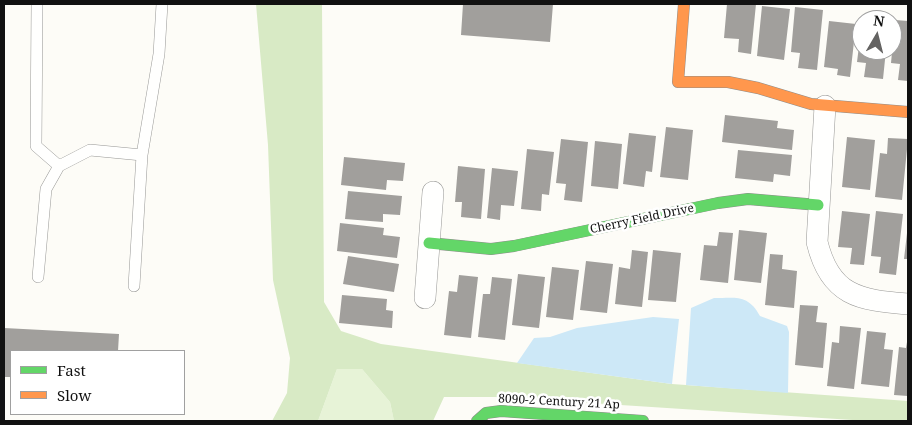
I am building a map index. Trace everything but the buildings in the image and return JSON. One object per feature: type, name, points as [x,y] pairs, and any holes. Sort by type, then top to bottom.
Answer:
[{"type":"street","points":[[684,4],[678,82],[705,80],[737,84],[758,88],[797,101],[825,106],[908,112]]},
{"type":"street","points":[[825,106],[817,242],[821,260],[832,277],[852,295],[872,301],[908,304]]},
{"type":"street","points":[[425,298],[433,192]]},
{"type":"street","name":"Cherry Field Drive","points":[[429,243],[491,249],[514,246],[718,203],[748,199],[818,206]]},
{"type":"street","name":"8090-2 Century 21 Ap","points":[[477,421],[486,413],[501,411],[643,421]]},
{"type":"lane","points":[[37,4],[36,146],[59,166]]},
{"type":"lane","points":[[134,286],[142,155],[159,54],[162,4]]},
{"type":"lane","points":[[38,277],[46,188],[59,166],[90,150],[142,155]]},
{"type":"green space","points":[[256,4],[322,4],[324,302],[341,331],[381,344],[672,384],[908,401],[908,421],[868,421],[497,397],[444,397],[433,421],[394,421],[390,402],[362,369],[337,369],[318,421],[272,421],[287,393],[290,358],[273,280],[268,145]]},
{"type":"green space","points":[[337,369],[362,369],[390,402],[394,421],[318,421]]},
{"type":"water","points":[[714,298],[741,299],[751,304],[760,316],[787,326],[789,332],[788,393],[686,385],[691,308]]},
{"type":"water","points":[[653,317],[679,319],[672,384],[517,363],[534,338],[550,337],[577,328]]},
{"type":"traffic: fast","points":[[429,243],[491,249],[514,246],[718,203],[748,199],[818,205]]},
{"type":"traffic: fast","points":[[477,421],[486,413],[501,411],[643,421]]},
{"type":"traffic: slow","points":[[684,4],[678,82],[728,82],[758,88],[811,104],[908,112]]}]
